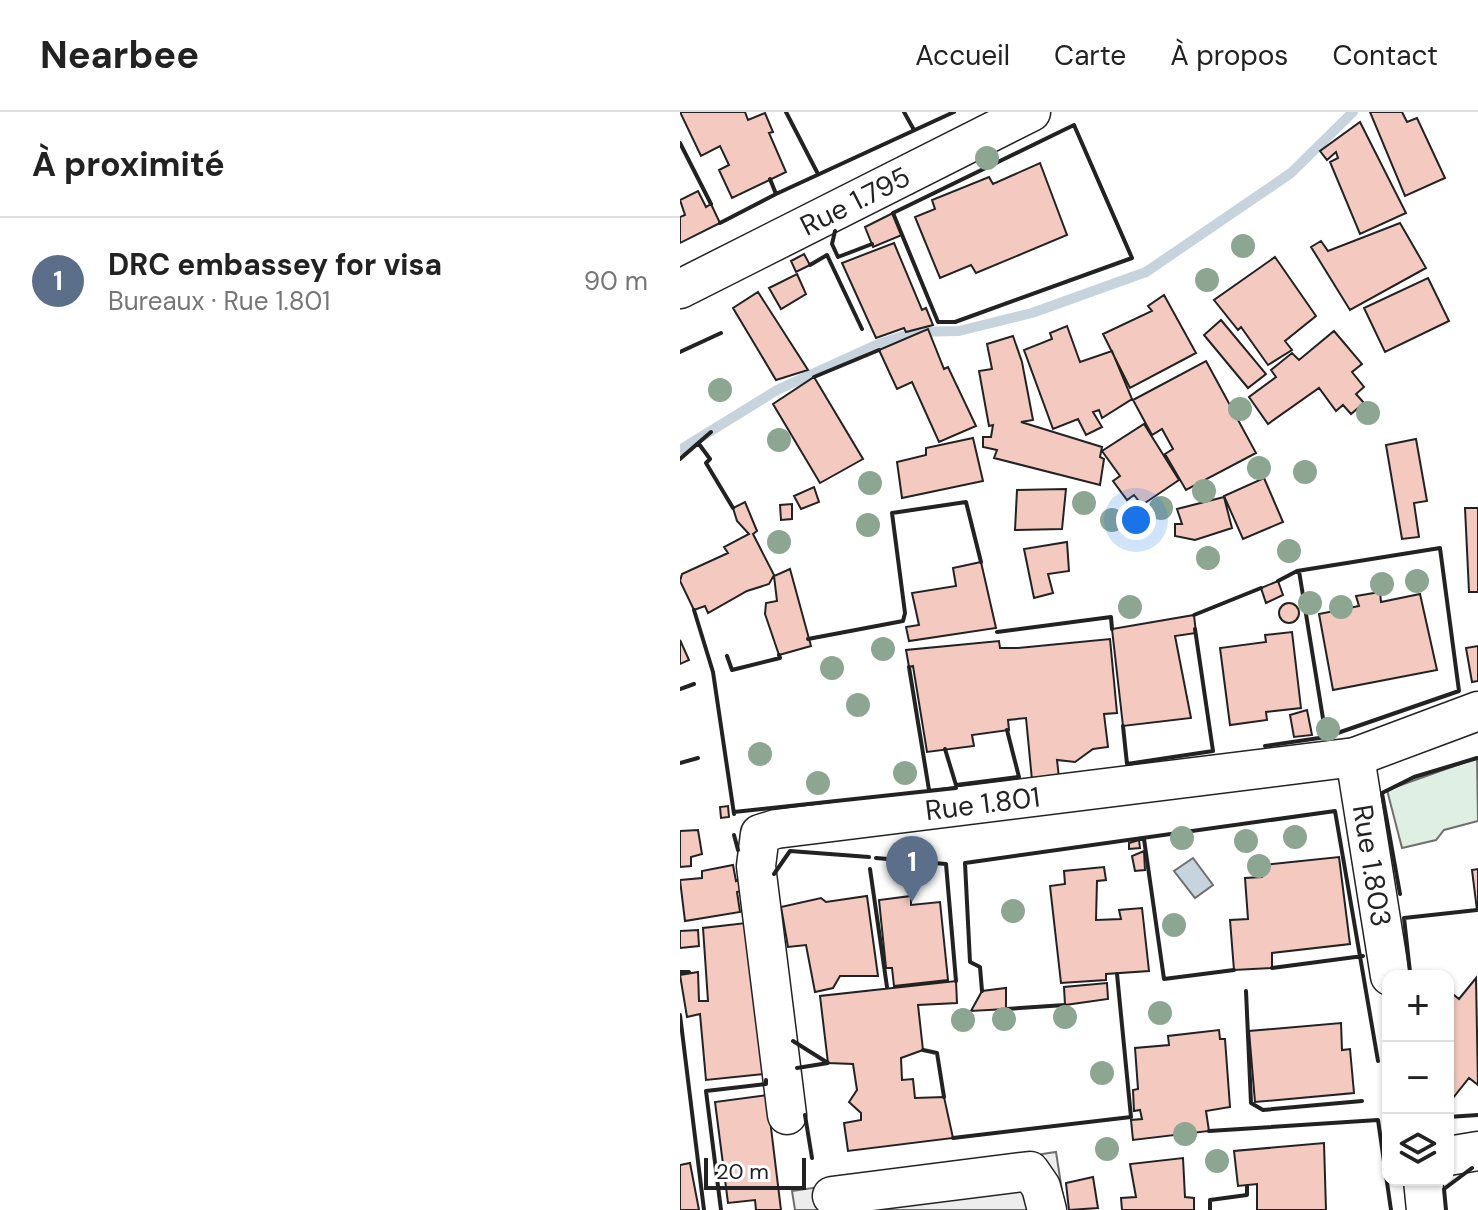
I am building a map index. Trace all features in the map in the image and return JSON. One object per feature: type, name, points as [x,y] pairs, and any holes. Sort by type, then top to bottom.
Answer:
[{"type":"street","name":"Rue 1.795","points":[[680,289],[1031,112]]},
{"type":"street","name":"Rue 1.801","points":[[787,1115],[756,866],[760,834],[776,829],[1355,757],[1478,711]]},
{"type":"street","name":"Rue 1.803","points":[[1355,757],[1389,970]]},
{"type":"street","points":[[1454,1155],[1478,1151]]},
{"type":"street","points":[[832,1196],[880,1200],[1030,1171],[1041,1187],[1047,1210]]},
{"type":"street","points":[[1424,1186],[1426,1210]]},
{"type":"green space","points":[[1477,758],[1478,821],[1444,830],[1436,840],[1402,848],[1387,790]]},
{"type":"shaded area","points":[[1193,858],[1213,885],[1195,898],[1174,871]]},
{"type":"shaded area","points":[[1056,1152],[1065,1210],[795,1210],[792,1191]]},
{"type":"building","points":[[680,112],[745,112],[748,120],[765,113],[773,132],[769,133],[786,172],[732,198],[719,170],[729,165],[720,146],[701,156]]},
{"type":"building","points":[[1370,112],[1402,112],[1407,122],[1417,118],[1445,178],[1405,196]]},
{"type":"building","points":[[1360,122],[1406,213],[1360,234],[1330,162],[1338,158],[1336,152],[1327,160],[1320,151]]},
{"type":"building","points":[[1040,163],[1067,235],[976,273],[971,265],[940,278],[915,217],[935,209],[932,200],[989,177],[993,184]]},
{"type":"building","points":[[698,191],[706,207],[711,204],[720,223],[680,243],[680,217],[685,215],[680,200]]},
{"type":"building","points":[[893,213],[902,235],[873,247],[865,227]]},
{"type":"building","points":[[1400,223],[1426,268],[1350,310],[1311,247],[1321,241],[1328,251]]},
{"type":"building","points":[[894,243],[922,310],[926,308],[933,325],[906,332],[904,328],[876,338],[842,263]]},
{"type":"building","points":[[804,254],[810,265],[796,272],[791,261]]},
{"type":"building","points":[[1275,257],[1316,316],[1285,341],[1292,350],[1268,365],[1241,327],[1238,330],[1214,300]]},
{"type":"building","points":[[797,274],[806,294],[781,309],[769,288]]},
{"type":"building","points":[[1428,278],[1449,321],[1385,352],[1364,308]]},
{"type":"building","points":[[758,292],[808,370],[776,380],[733,308]]},
{"type":"building","points":[[1164,295],[1196,353],[1130,388],[1103,334],[1152,311],[1148,306]]},
{"type":"building","points":[[1221,320],[1266,374],[1248,388],[1204,335]]},
{"type":"building","points":[[1067,326],[1080,362],[1112,351],[1132,399],[1102,418],[1099,410],[1093,412],[1102,427],[1086,435],[1078,419],[1053,429],[1024,350],[1052,339],[1050,333]]},
{"type":"building","points":[[928,329],[944,369],[948,367],[976,426],[939,442],[912,382],[897,389],[879,350]]},
{"type":"building","points":[[1334,331],[1362,364],[1352,372],[1364,387],[1356,394],[1364,403],[1351,414],[1343,405],[1336,411],[1319,388],[1268,424],[1249,397],[1276,377],[1271,370],[1292,353],[1299,360]]},
{"type":"building","points":[[1013,336],[1022,362],[1033,420],[1021,422],[1102,447],[1100,457],[1104,459],[1100,485],[994,458],[997,450],[983,447],[983,437],[991,437],[993,425],[989,426],[979,371],[992,369],[987,344]]},
{"type":"building","points":[[1206,361],[1256,453],[1186,490],[1165,454],[1173,449],[1162,429],[1152,435],[1133,400]]},
{"type":"building","points":[[814,377],[863,459],[820,483],[773,404]]},
{"type":"building","points":[[1144,424],[1179,480],[1142,505],[1134,495],[1127,500],[1113,481],[1120,476],[1102,451]]},
{"type":"building","points":[[973,438],[983,481],[902,498],[897,462],[926,455],[926,448]]},
{"type":"building","points":[[1416,439],[1427,501],[1414,503],[1419,537],[1402,539],[1386,445]]},
{"type":"building","points":[[1264,478],[1283,522],[1243,539],[1224,496]]},
{"type":"building","points":[[814,487],[819,502],[801,509],[794,496]]},
{"type":"building","points":[[1066,489],[1062,529],[1015,530],[1017,490]]},
{"type":"building","points":[[1224,497],[1232,528],[1195,540],[1175,536],[1175,524],[1182,524],[1177,509]]},
{"type":"building","points":[[745,502],[757,531],[753,534],[774,575],[769,584],[747,591],[708,613],[705,606],[694,610],[680,581],[682,574],[728,553],[724,547],[749,534],[737,521],[733,508]]},
{"type":"building","points":[[792,504],[792,519],[781,520],[780,505]]},
{"type":"building","points":[[1465,508],[1478,508],[1478,592],[1469,592]]},
{"type":"building","points":[[1067,542],[1069,571],[1048,574],[1053,593],[1034,598],[1024,549]]},
{"type":"building","points":[[981,562],[996,628],[909,641],[906,627],[919,625],[912,593],[956,586],[953,568]]},
{"type":"building","points":[[790,569],[811,646],[779,655],[765,614],[766,603],[777,601],[774,576]]},
{"type":"building","points":[[1278,581],[1283,595],[1266,603],[1261,588]]},
{"type":"building","points":[[1380,592],[1381,602],[1420,594],[1437,670],[1333,690],[1319,614],[1359,606],[1356,596]]},
{"type":"building","points":[[1289,603],[1296,606],[1299,613],[1296,620],[1289,623],[1282,620],[1279,613],[1282,606]]},
{"type":"building","points":[[1194,615],[1196,633],[1175,636],[1191,718],[1123,726],[1112,629]]},
{"type":"building","points":[[1292,632],[1301,708],[1266,712],[1267,720],[1230,725],[1220,648],[1266,642],[1265,635]]},
{"type":"building","points":[[1110,639],[1117,713],[1104,714],[1108,747],[1093,749],[1075,762],[1057,760],[1059,778],[1032,780],[1026,718],[1008,720],[1009,730],[972,735],[974,746],[927,752],[913,666],[909,667],[906,650],[999,641],[1000,648],[1018,648]]},
{"type":"building","points":[[680,640],[689,660],[680,664]]},
{"type":"building","points":[[1478,646],[1478,681],[1472,682],[1466,648]]},
{"type":"building","points":[[1307,710],[1312,735],[1294,737],[1290,715]]},
{"type":"building","points":[[728,806],[729,817],[721,818],[720,807]]},
{"type":"building","points":[[698,830],[702,854],[691,857],[691,866],[680,867],[680,831]]},
{"type":"building","points":[[1139,840],[1140,848],[1129,849],[1129,843]]},
{"type":"building","points":[[1144,851],[1145,870],[1135,871],[1132,856]]},
{"type":"building","points":[[1339,857],[1350,944],[1272,953],[1272,968],[1234,970],[1230,920],[1248,919],[1245,878],[1262,877],[1262,865]]},
{"type":"building","points":[[733,865],[736,881],[741,879],[742,891],[737,892],[740,912],[685,921],[680,880],[702,878],[702,871]]},
{"type":"building","points":[[1104,867],[1106,880],[1097,881],[1096,920],[1121,919],[1119,910],[1142,908],[1149,971],[1106,974],[1106,980],[1061,983],[1050,886],[1065,884],[1064,871]]},
{"type":"building","points":[[1478,869],[1478,910],[1477,910],[1472,870]]},
{"type":"building","points":[[867,896],[878,976],[840,976],[833,988],[815,992],[806,945],[788,947],[781,907],[821,898],[826,902]]},
{"type":"building","points":[[911,896],[911,905],[940,902],[948,980],[894,986],[892,968],[886,968],[879,900]]},
{"type":"building","points":[[746,923],[764,1074],[706,1080],[700,1014],[687,1017],[680,975],[698,972],[699,1001],[708,1001],[703,928]]},
{"type":"building","points":[[698,930],[699,946],[680,948],[680,931]]},
{"type":"building","points":[[1476,978],[1478,1085],[1469,1078],[1454,1097],[1454,995],[1459,999]]},
{"type":"building","points":[[956,981],[957,1003],[918,1005],[923,1050],[901,1058],[902,1080],[913,1079],[915,1098],[944,1097],[953,1138],[848,1151],[844,1123],[861,1120],[861,1113],[849,1102],[857,1090],[853,1064],[828,1063],[820,996]]},
{"type":"building","points":[[1107,983],[1108,999],[1065,1005],[1064,987]]},
{"type":"building","points":[[1006,988],[1006,1009],[971,1011],[982,991]]},
{"type":"building","points":[[1341,1023],[1342,1050],[1350,1049],[1354,1093],[1255,1102],[1249,1031]]},
{"type":"building","points":[[1219,1030],[1220,1039],[1225,1039],[1230,1107],[1206,1111],[1209,1131],[1133,1140],[1131,1120],[1142,1119],[1140,1110],[1134,1111],[1133,1090],[1138,1089],[1135,1048],[1169,1045],[1168,1036]]},
{"type":"building","points":[[767,1095],[781,1210],[756,1210],[755,1200],[728,1203],[715,1102]]},
{"type":"building","points":[[1324,1143],[1326,1210],[1257,1210],[1257,1184],[1238,1186],[1234,1151]]},
{"type":"building","points":[[1183,1158],[1185,1197],[1194,1198],[1194,1210],[1122,1210],[1121,1198],[1136,1197],[1130,1164]]},
{"type":"building","points":[[690,1163],[699,1210],[680,1210],[680,1165]]},
{"type":"building","points":[[1093,1177],[1098,1208],[1069,1210],[1066,1183]]},
{"type":"waterway","points":[[680,450],[777,390],[876,345],[915,332],[959,331],[1032,313],[1146,272],[1291,173],[1353,112]]},
{"type":"wall","points":[[786,112],[818,174]]},
{"type":"wall","points":[[904,112],[914,130]]},
{"type":"wall","points":[[770,179],[776,194],[954,112]]},
{"type":"wall","points":[[1074,125],[1132,258],[955,322],[938,322],[893,213],[1074,125]]},
{"type":"wall","points":[[680,143],[711,204]]},
{"type":"wall","points":[[720,223],[776,194]]},
{"type":"wall","points":[[835,231],[832,244],[838,257],[872,244]]},
{"type":"wall","points":[[810,265],[827,255],[862,329]]},
{"type":"wall","points":[[680,352],[721,333]]},
{"type":"wall","points":[[814,377],[879,350]]},
{"type":"wall","points":[[680,459],[711,432]]},
{"type":"wall","points":[[699,444],[710,459],[706,463],[733,508]]},
{"type":"wall","points":[[808,639],[903,621],[905,613],[892,513],[966,502],[981,562]]},
{"type":"wall","points":[[1265,746],[1326,737],[1459,691],[1440,548],[1297,571],[1278,581]]},
{"type":"wall","points":[[1299,571],[1326,737]]},
{"type":"wall","points":[[1194,615],[1261,588]]},
{"type":"wall","points":[[694,610],[713,672],[734,814]]},
{"type":"wall","points":[[997,632],[1111,617],[1112,629]]},
{"type":"wall","points":[[1123,726],[1127,764],[1213,751],[1195,629]]},
{"type":"wall","points":[[727,656],[732,670],[780,658],[779,655]]},
{"type":"wall","points":[[909,667],[929,790]]},
{"type":"wall","points":[[680,689],[694,684]]},
{"type":"wall","points":[[945,749],[956,785],[1019,777],[1007,730]]},
{"type":"wall","points":[[680,763],[698,758]]},
{"type":"wall","points":[[1400,894],[1382,793],[1414,777],[1477,758]]},
{"type":"wall","points":[[734,812],[956,788]]},
{"type":"wall","points":[[982,991],[980,967],[970,962],[965,863],[1335,811],[1378,1061]]},
{"type":"wall","points":[[734,835],[738,850]]},
{"type":"wall","points":[[1144,839],[1164,979],[1234,970]]},
{"type":"wall","points":[[774,874],[790,851],[869,857]]},
{"type":"wall","points":[[876,858],[946,864],[956,981]]},
{"type":"wall","points":[[870,869],[887,987]]},
{"type":"wall","points":[[1410,970],[1404,918],[1477,910]]},
{"type":"wall","points":[[1272,968],[1363,956]]},
{"type":"wall","points":[[680,972],[689,972]]},
{"type":"wall","points":[[953,1138],[1131,1117],[1117,974]]},
{"type":"wall","points":[[1246,991],[1251,1103],[1263,1110],[1362,1101]]},
{"type":"wall","points":[[1006,1009],[1065,1005]]},
{"type":"wall","points":[[680,1015],[704,1210]]},
{"type":"wall","points":[[793,1041],[828,1063],[797,1068]]},
{"type":"wall","points":[[923,1050],[937,1053],[944,1097]]},
{"type":"wall","points":[[721,1210],[706,1091],[766,1084],[766,1080]]},
{"type":"wall","points":[[805,1115],[812,1158]]},
{"type":"wall","points":[[1454,1117],[1478,1115]]},
{"type":"wall","points":[[1209,1131],[1378,1120],[1391,1210]]},
{"type":"wall","points":[[1446,1210],[1444,1189],[1472,1168]]},
{"type":"wall","points":[[1210,1210],[1210,1200],[1247,1195],[1247,1186]]},
{"type":"place","name":"DRC embassey for visa","points":[[912,902]]}]
